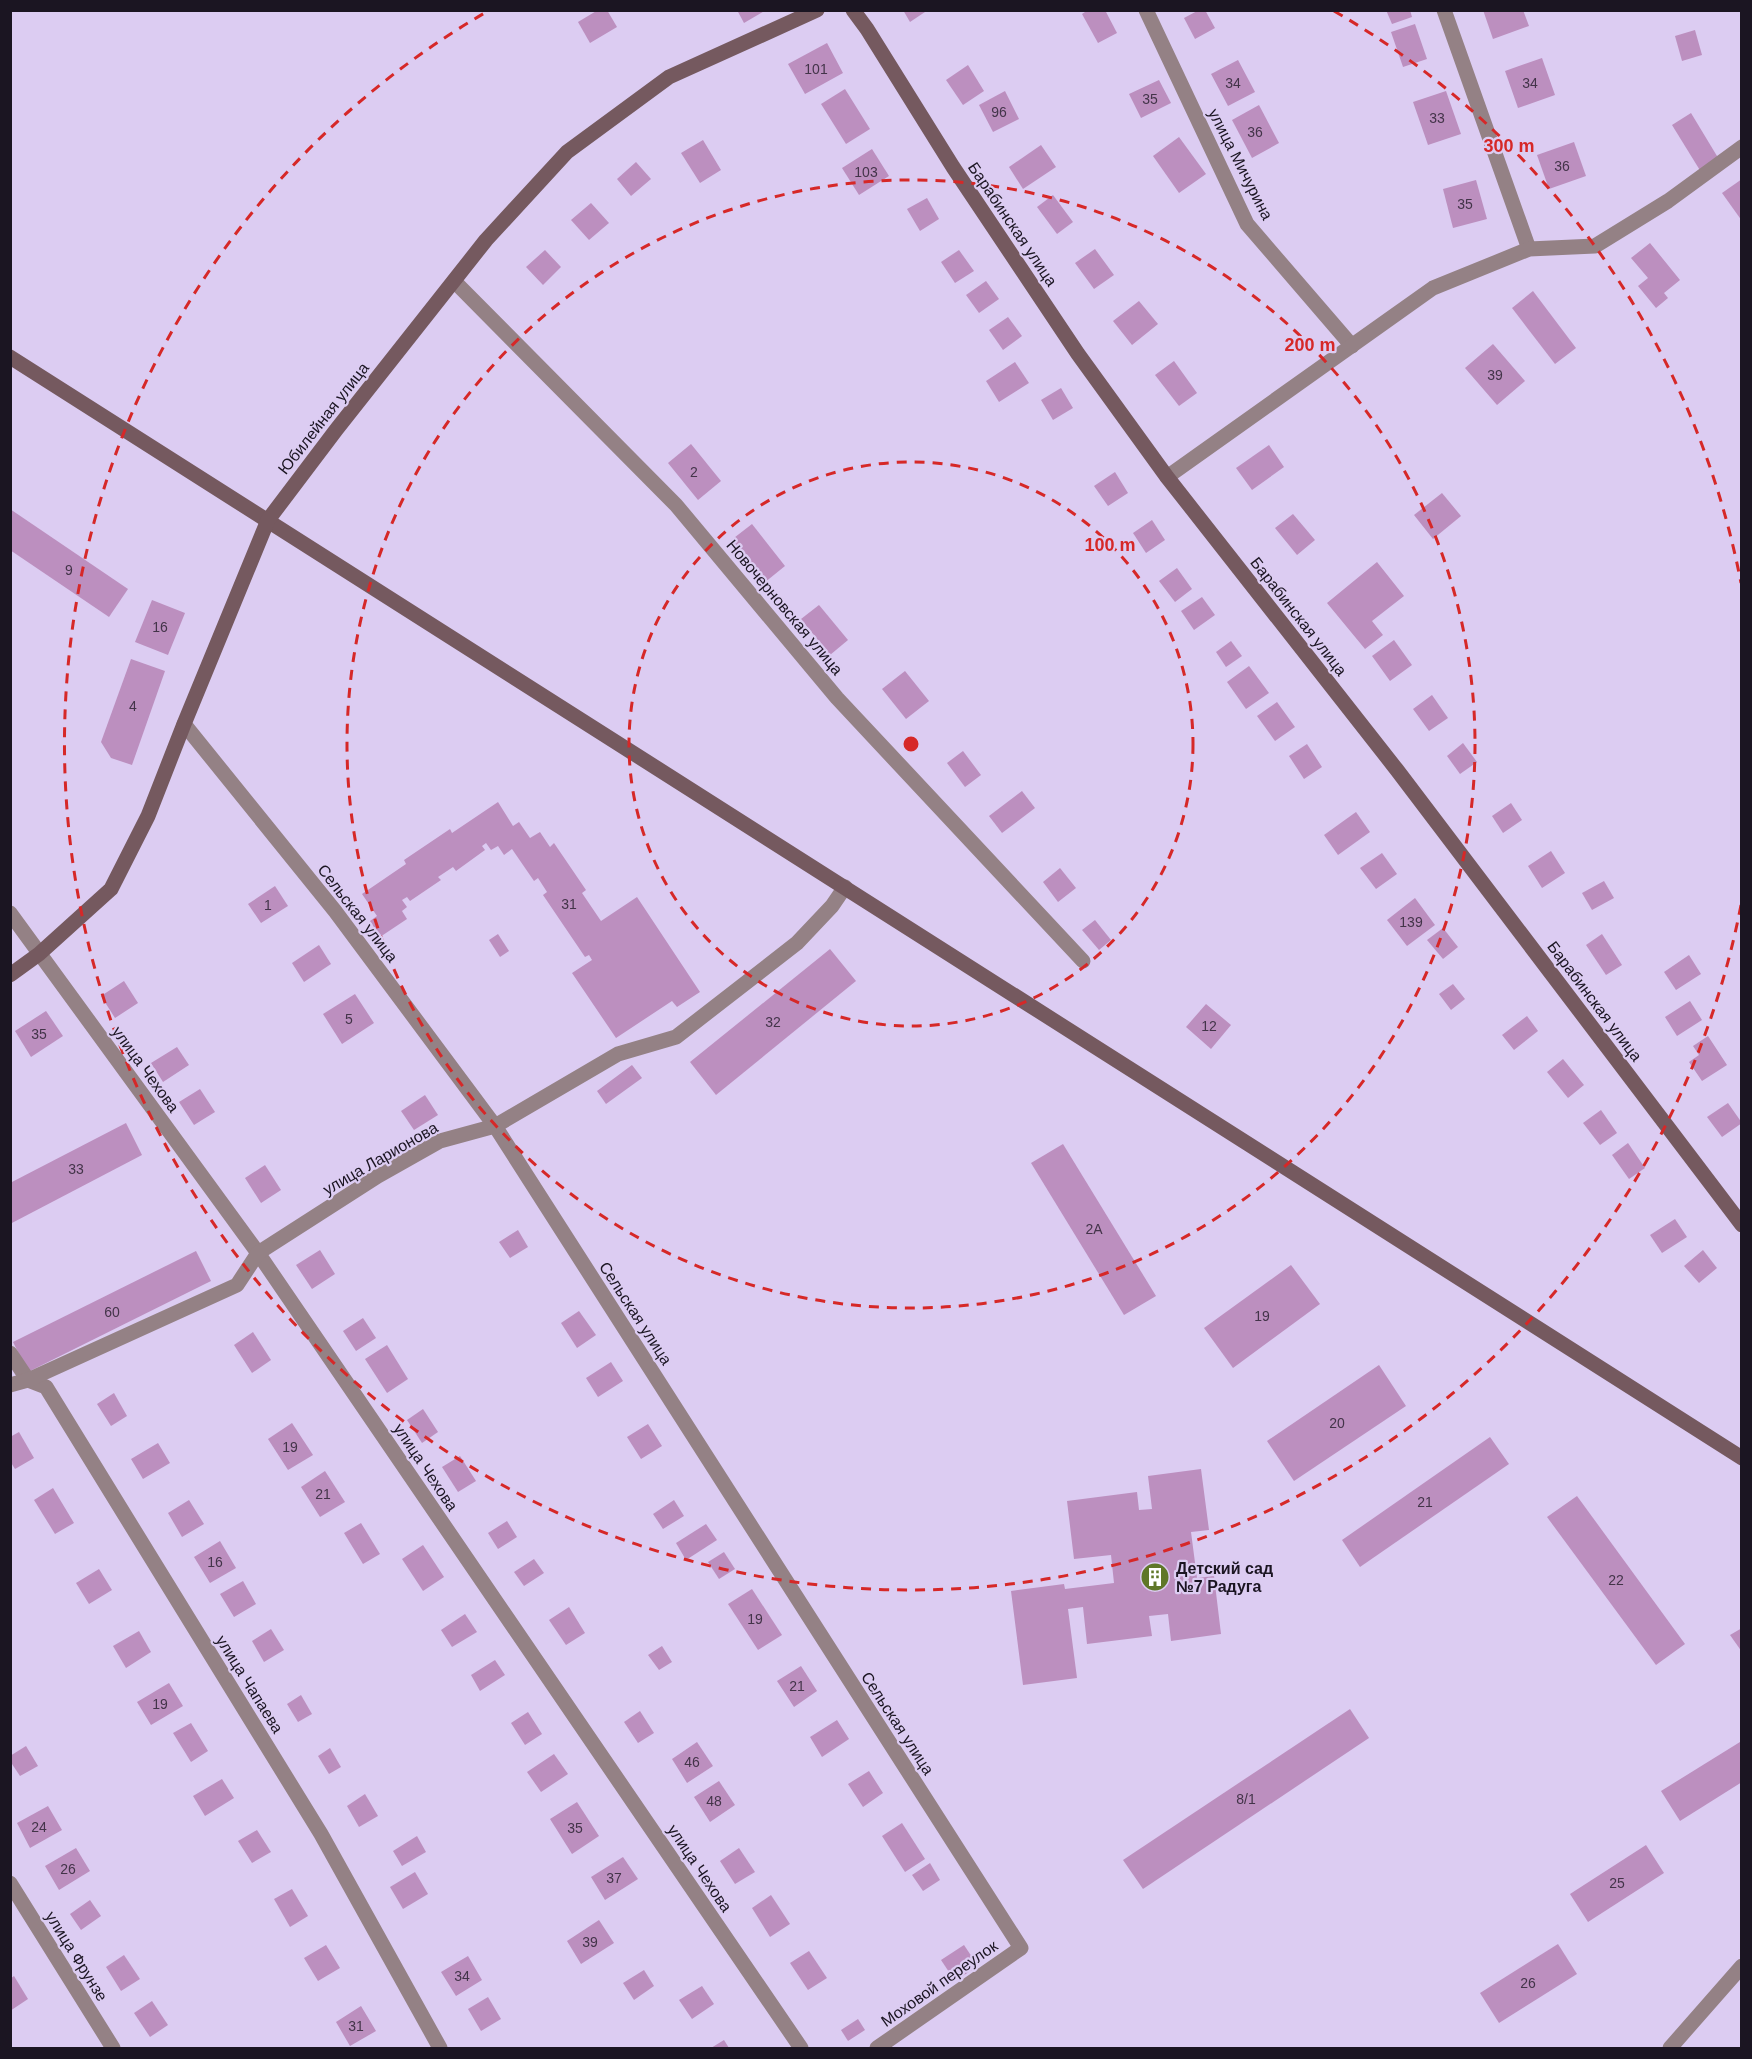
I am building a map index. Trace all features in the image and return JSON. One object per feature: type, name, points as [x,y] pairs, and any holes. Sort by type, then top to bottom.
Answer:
[{"type":"street","name":"Юбилейная улица","points":[[10,975],[39,954],[111,889],[148,816],[268,520],[486,240],[567,152],[669,78],[817,10]]},
{"type":"street","name":"Барабинская улица","points":[[853,10],[953,167],[1078,354],[1167,477],[1397,770],[1742,1225]]},
{"type":"street","name":"улица Мичурина","points":[[1146,10],[1247,224],[1352,346]]},
{"type":"street","points":[[1444,10],[1529,249]]},
{"type":"street","points":[[1167,477],[1433,288],[1529,249],[1594,246],[1668,201],[1742,147]]},
{"type":"street","name":"Новочерновская улица","points":[[454,281],[676,505],[837,698],[1083,961]]},
{"type":"street","points":[[10,357],[1742,1458]]},
{"type":"street","name":"Сельская улица","points":[[184,724],[335,911],[495,1126],[1021,1948]]},
{"type":"street","name":"улица Ларионова","points":[[10,1385],[28,1380],[237,1285],[258,1253],[378,1176],[440,1141],[495,1126],[618,1054],[676,1037],[797,944],[832,906],[845,887]]},
{"type":"street","name":"улица Чехова","points":[[10,914],[258,1253],[801,2049]]},
{"type":"street","name":"улица Чапаева","points":[[10,1353],[28,1380],[46,1387],[59,1407],[321,1834],[440,2049]]},
{"type":"street","name":"улица Фрунзе","points":[[10,1882],[113,2049]]},
{"type":"street","name":"Моховой переулок","points":[[877,2049],[1021,1948]]},
{"type":"street","points":[[1670,2049],[1742,1966]]},
{"type":"building","points":[[598,10],[607,10],[617,27],[590,43],[578,22]]},
{"type":"building","points":[[737,10],[766,10],[744,23]]},
{"type":"building","points":[[903,10],[928,10],[910,22]]},
{"type":"building","points":[[1088,10],[1105,10],[1117,33],[1098,43],[1082,14]]},
{"type":"building","points":[[1199,10],[1205,10],[1215,28],[1195,39],[1184,18]]},
{"type":"building","points":[[1386,10],[1410,10],[1412,17],[1392,24]]},
{"type":"building","points":[[1483,10],[1523,10],[1529,26],[1493,39]]},
{"type":"building","points":[[1415,24],[1427,59],[1403,67],[1391,32]]},
{"type":"building","points":[[1695,30],[1702,55],[1682,61],[1675,36]]},
{"type":"building","points":[[827,43],[843,73],[805,94],[788,64]]},
{"type":"building","points":[[1542,58],[1555,95],[1518,108],[1505,71]]},
{"type":"building","points":[[1238,60],[1255,92],[1228,106],[1211,74]]},
{"type":"building","points":[[968,65],[984,91],[963,105],[946,80]]},
{"type":"building","points":[[1159,80],[1171,103],[1141,118],[1129,94]]},
{"type":"building","points":[[845,89],[870,129],[846,144],[821,104]]},
{"type":"building","points":[[1005,91],[1019,119],[993,132],[979,105]]},
{"type":"building","points":[[1446,91],[1461,134],[1428,145],[1413,102]]},
{"type":"building","points":[[1259,105],[1279,143],[1252,158],[1232,120]]},
{"type":"building","points":[[1691,113],[1720,161],[1701,172],[1672,125]]},
{"type":"building","points":[[1179,137],[1206,174],[1179,193],[1153,156]]},
{"type":"building","points":[[703,140],[721,170],[700,183],[681,153]]},
{"type":"building","points":[[1574,142],[1586,176],[1549,189],[1537,155]]},
{"type":"building","points":[[1041,145],[1056,167],[1023,189],[1009,167]]},
{"type":"building","points":[[872,149],[889,176],[859,195],[842,168]]},
{"type":"building","points":[[636,162],[651,179],[631,196],[617,179]]},
{"type":"building","points":[[1742,179],[1742,221],[1722,193]]},
{"type":"building","points":[[1476,180],[1487,219],[1453,228],[1443,189]]},
{"type":"building","points":[[1053,195],[1073,222],[1057,234],[1037,207]]},
{"type":"building","points":[[927,198],[939,219],[920,231],[907,209]]},
{"type":"building","points":[[591,203],[609,223],[589,240],[571,220]]},
{"type":"building","points":[[1650,243],[1680,280],[1664,293],[1668,298],[1656,308],[1638,286],[1648,278],[1631,258]]},
{"type":"building","points":[[1095,249],[1114,275],[1094,289],[1075,263]]},
{"type":"building","points":[[545,250],[561,267],[543,285],[526,267]]},
{"type":"building","points":[[959,250],[974,271],[955,283],[941,262]]},
{"type":"building","points":[[986,281],[999,299],[979,313],[966,295]]},
{"type":"building","points":[[1533,291],[1576,348],[1555,364],[1512,308]]},
{"type":"building","points":[[1139,301],[1158,324],[1132,345],[1113,321]]},
{"type":"building","points":[[1008,317],[1022,336],[1003,350],[989,330]]},
{"type":"building","points":[[1493,344],[1525,381],[1497,405],[1465,368]]},
{"type":"building","points":[[1174,361],[1197,393],[1179,406],[1155,375]]},
{"type":"building","points":[[1015,362],[1029,383],[999,402],[986,381]]},
{"type":"building","points":[[1061,388],[1073,408],[1053,420],[1041,400]]},
{"type":"building","points":[[691,444],[721,481],[698,500],[668,463]]},
{"type":"building","points":[[1269,445],[1284,467],[1252,490],[1236,468]]},
{"type":"building","points":[[1115,472],[1128,493],[1108,506],[1094,486]]},
{"type":"building","points":[[1442,493],[1461,516],[1433,539],[1414,515]]},
{"type":"building","points":[[10,509],[128,589],[109,617],[10,550]]},
{"type":"building","points":[[1293,514],[1315,540],[1297,555],[1275,528]]},
{"type":"building","points":[[1152,520],[1165,540],[1146,553],[1133,533]]},
{"type":"building","points":[[752,524],[785,566],[764,583],[730,541]]},
{"type":"building","points":[[1377,562],[1404,596],[1372,621],[1383,635],[1365,649],[1327,603]]},
{"type":"building","points":[[1177,568],[1192,589],[1175,602],[1159,581]]},
{"type":"building","points":[[1202,597],[1215,615],[1194,630],[1181,611]]},
{"type":"building","points":[[152,600],[185,613],[168,655],[135,642]]},
{"type":"building","points":[[819,605],[848,640],[830,655],[801,619]]},
{"type":"building","points":[[1394,640],[1412,665],[1390,681],[1372,656]]},
{"type":"building","points":[[1231,641],[1242,656],[1226,667],[1216,652]]},
{"type":"building","points":[[131,659],[165,671],[132,765],[111,758],[101,742]]},
{"type":"building","points":[[1249,666],[1269,693],[1246,709],[1227,682]]},
{"type":"building","points":[[905,671],[929,701],[906,719],[882,689]]},
{"type":"building","points":[[1432,695],[1448,718],[1429,731],[1413,709]]},
{"type":"building","points":[[1277,702],[1295,727],[1275,741],[1257,716]]},
{"type":"building","points":[[1463,743],[1477,762],[1460,774],[1447,756]]},
{"type":"building","points":[[1307,744],[1322,767],[1304,779],[1289,756]]},
{"type":"building","points":[[963,751],[981,775],[965,787],[947,763]]},
{"type":"building","points":[[1022,791],[1035,808],[1002,833],[989,816]]},
{"type":"building","points":[[498,802],[513,826],[519,822],[530,838],[540,832],[550,847],[554,843],[586,890],[582,893],[601,921],[637,897],[700,992],[677,1007],[672,1001],[616,1038],[572,973],[592,960],[589,955],[585,957],[543,895],[547,892],[538,878],[534,881],[512,849],[504,855],[498,846],[491,850],[486,843],[482,846],[485,850],[456,871],[453,867],[438,877],[441,880],[410,901],[407,897],[402,900],[407,907],[402,911],[407,919],[380,937],[370,921],[377,916],[362,894],[406,864],[404,860],[450,829],[452,833]]},
{"type":"building","points":[[1511,803],[1522,820],[1503,833],[1492,816]]},
{"type":"building","points":[[1356,812],[1370,832],[1338,855],[1324,835]]},
{"type":"building","points":[[1551,851],[1565,873],[1542,888],[1528,866]]},
{"type":"building","points":[[1382,853],[1397,874],[1376,889],[1360,868]]},
{"type":"building","points":[[1060,868],[1076,888],[1058,902],[1043,882]]},
{"type":"building","points":[[1604,881],[1614,898],[1592,910],[1582,893]]},
{"type":"building","points":[[275,886],[288,906],[261,923],[248,904]]},
{"type":"building","points":[[1415,898],[1435,925],[1407,946],[1387,920]]},
{"type":"building","points":[[1095,920],[1111,940],[1099,950],[1082,930]]},
{"type":"building","points":[[1443,928],[1458,947],[1443,959],[1427,940]]},
{"type":"building","points":[[498,934],[509,951],[500,957],[489,940]]},
{"type":"building","points":[[1602,934],[1622,965],[1606,975],[1586,945]]},
{"type":"building","points":[[319,945],[331,964],[304,982],[292,963]]},
{"type":"building","points":[[830,949],[856,981],[716,1095],[690,1062]]},
{"type":"building","points":[[1689,955],[1701,974],[1676,990],[1664,972]]},
{"type":"building","points":[[124,981],[138,1003],[115,1018],[101,996]]},
{"type":"building","points":[[1453,984],[1465,999],[1451,1010],[1439,994]]},
{"type":"building","points":[[355,994],[374,1023],[342,1044],[323,1014]]},
{"type":"building","points":[[1690,1001],[1702,1020],[1677,1036],[1665,1017]]},
{"type":"building","points":[[1206,1004],[1231,1025],[1211,1049],[1186,1027]]},
{"type":"building","points":[[46,1011],[63,1036],[31,1057],[15,1031]]},
{"type":"building","points":[[1527,1016],[1538,1031],[1514,1050],[1502,1035]]},
{"type":"building","points":[[1708,1036],[1727,1065],[1702,1081],[1689,1062],[1699,1055],[1693,1046]]},
{"type":"building","points":[[177,1047],[189,1065],[163,1082],[151,1063]]},
{"type":"building","points":[[1563,1059],[1584,1085],[1568,1098],[1547,1072]]},
{"type":"building","points":[[632,1065],[642,1078],[606,1104],[597,1091]]},
{"type":"building","points":[[200,1089],[215,1112],[194,1125],[179,1102]]},
{"type":"building","points":[[425,1095],[438,1115],[414,1130],[401,1111]]},
{"type":"building","points":[[1728,1103],[1742,1123],[1722,1137],[1707,1117]]},
{"type":"building","points":[[1601,1110],[1617,1133],[1600,1145],[1583,1123]]},
{"type":"building","points":[[126,1123],[142,1155],[10,1224],[10,1183]]},
{"type":"building","points":[[1628,1143],[1645,1168],[1629,1179],[1612,1155]]},
{"type":"building","points":[[1063,1144],[1156,1296],[1124,1315],[1031,1163]]},
{"type":"building","points":[[265,1165],[281,1190],[261,1203],[245,1178]]},
{"type":"building","points":[[1675,1219],[1687,1237],[1662,1253],[1650,1235]]},
{"type":"building","points":[[518,1230],[528,1247],[510,1258],[499,1242]]},
{"type":"building","points":[[320,1250],[335,1274],[312,1289],[296,1265]]},
{"type":"building","points":[[1703,1250],[1717,1268],[1699,1283],[1684,1266]]},
{"type":"building","points":[[196,1251],[211,1281],[28,1372],[13,1342]]},
{"type":"building","points":[[1291,1265],[1320,1304],[1233,1368],[1204,1328]]},
{"type":"building","points":[[579,1311],[596,1335],[577,1348],[561,1323]]},
{"type":"building","points":[[363,1318],[376,1338],[356,1351],[343,1331]]},
{"type":"building","points":[[253,1332],[271,1360],[252,1373],[234,1345]]},
{"type":"building","points":[[387,1345],[408,1379],[387,1393],[365,1359]]},
{"type":"building","points":[[611,1362],[623,1381],[598,1397],[586,1378]]},
{"type":"building","points":[[1379,1365],[1406,1406],[1294,1481],[1267,1441]]},
{"type":"building","points":[[114,1393],[127,1416],[111,1426],[97,1404]]},
{"type":"building","points":[[423,1409],[438,1432],[422,1443],[407,1420]]},
{"type":"building","points":[[292,1423],[313,1455],[288,1470],[268,1439]]},
{"type":"building","points":[[648,1424],[662,1446],[641,1459],[627,1437]]},
{"type":"building","points":[[19,1432],[34,1458],[15,1469],[10,1461],[10,1437]]},
{"type":"building","points":[[1490,1437],[1509,1464],[1360,1567],[1342,1540]]},
{"type":"building","points":[[158,1443],[170,1463],[143,1479],[131,1459]]},
{"type":"building","points":[[460,1456],[476,1481],[458,1492],[442,1467]]},
{"type":"building","name":"Детский сад №7 Радуга","points":[[1201,1469],[1209,1530],[1191,1532],[1197,1578],[1214,1576],[1221,1634],[1171,1641],[1168,1614],[1149,1616],[1152,1636],[1087,1644],[1083,1607],[1068,1609],[1077,1678],[1023,1685],[1011,1591],[1064,1584],[1065,1589],[1114,1583],[1111,1555],[1074,1559],[1067,1501],[1137,1492],[1139,1510],[1152,1509],[1148,1476]]},
{"type":"building","points":[[325,1471],[345,1502],[320,1517],[301,1487]]},
{"type":"building","points":[[53,1488],[74,1523],[55,1534],[34,1500]]},
{"type":"building","points":[[1577,1496],[1685,1644],[1656,1665],[1547,1517]]},
{"type":"building","points":[[189,1500],[204,1524],[182,1537],[168,1513]]},
{"type":"building","points":[[674,1500],[684,1516],[663,1529],[653,1514]]},
{"type":"building","points":[[507,1521],[517,1537],[498,1549],[488,1533]]},
{"type":"building","points":[[361,1523],[380,1554],[363,1564],[344,1533]]},
{"type":"building","points":[[706,1524],[717,1540],[686,1560],[676,1543]]},
{"type":"building","points":[[220,1541],[236,1568],[210,1583],[194,1557]]},
{"type":"building","points":[[423,1545],[444,1577],[423,1591],[402,1559]]},
{"type":"building","points":[[724,1552],[735,1569],[719,1579],[708,1562]]},
{"type":"building","points":[[534,1559],[544,1573],[524,1586],[514,1572]]},
{"type":"building","points":[[99,1569],[112,1590],[89,1604],[76,1583]]},
{"type":"building","points":[[243,1581],[256,1604],[234,1617],[220,1594]]},
{"type":"building","points":[[752,1589],[782,1635],[758,1650],[728,1604]]},
{"type":"building","points":[[569,1607],[585,1633],[566,1645],[549,1620]]},
{"type":"building","points":[[465,1614],[477,1632],[452,1647],[441,1630]]},
{"type":"building","points":[[1742,1628],[1742,1652],[1730,1635]]},
{"type":"building","points":[[271,1629],[284,1650],[264,1662],[252,1641]]},
{"type":"building","points":[[139,1631],[151,1652],[126,1668],[113,1646]]},
{"type":"building","points":[[662,1646],[672,1662],[659,1670],[648,1655]]},
{"type":"building","points":[[495,1660],[505,1675],[480,1691],[471,1675]]},
{"type":"building","points":[[801,1666],[817,1691],[794,1707],[777,1681]]},
{"type":"building","points":[[169,1683],[183,1706],[151,1725],[137,1702]]},
{"type":"building","points":[[301,1695],[312,1714],[298,1722],[287,1704]]},
{"type":"building","points":[[1350,1709],[1369,1738],[1143,1889],[1123,1860]]},
{"type":"building","points":[[640,1711],[654,1733],[638,1743],[624,1722]]},
{"type":"building","points":[[528,1712],[542,1734],[525,1745],[511,1723]]},
{"type":"building","points":[[837,1720],[849,1739],[822,1757],[810,1737]]},
{"type":"building","points":[[191,1723],[208,1751],[191,1762],[173,1733]]},
{"type":"building","points":[[697,1742],[713,1766],[687,1783],[672,1759]]},
{"type":"building","points":[[1740,1742],[1742,1744],[1742,1782],[1680,1821],[1661,1791]]},
{"type":"building","points":[[26,1746],[38,1766],[20,1776],[10,1761],[10,1756]]},
{"type":"building","points":[[330,1748],[341,1767],[329,1774],[318,1756]]},
{"type":"building","points":[[554,1754],[568,1774],[541,1792],[527,1772]]},
{"type":"building","points":[[869,1771],[883,1793],[863,1807],[848,1784]]},
{"type":"building","points":[[222,1779],[234,1798],[205,1816],[193,1796]]},
{"type":"building","points":[[719,1781],[735,1805],[710,1822],[694,1797]]},
{"type":"building","points":[[365,1794],[378,1816],[359,1827],[347,1806]]},
{"type":"building","points":[[577,1802],[599,1836],[572,1854],[550,1819]]},
{"type":"building","points":[[48,1806],[62,1830],[30,1848],[17,1823]]},
{"type":"building","points":[[902,1823],[925,1859],[905,1872],[882,1836]]},
{"type":"building","points":[[257,1830],[271,1852],[252,1863],[238,1841]]},
{"type":"building","points":[[417,1836],[426,1852],[402,1866],[393,1851]]},
{"type":"building","points":[[1646,1845],[1664,1873],[1588,1922],[1570,1894]]},
{"type":"building","points":[[76,1848],[90,1871],[59,1890],[45,1866]]},
{"type":"building","points":[[739,1848],[755,1872],[735,1884],[720,1861]]},
{"type":"building","points":[[623,1857],[638,1879],[605,1900],[591,1877]]},
{"type":"building","points":[[930,1863],[940,1880],[923,1891],[912,1875]]},
{"type":"building","points":[[415,1872],[428,1894],[403,1909],[390,1887]]},
{"type":"building","points":[[292,1889],[308,1916],[290,1927],[274,1899]]},
{"type":"building","points":[[771,1895],[790,1924],[770,1937],[752,1908]]},
{"type":"building","points":[[90,1900],[101,1916],[81,1930],[70,1914]]},
{"type":"building","points":[[599,1920],[614,1943],[581,1964],[567,1941]]},
{"type":"building","points":[[1558,1944],[1577,1974],[1499,2023],[1480,1993]]},
{"type":"building","points":[[326,1945],[340,1968],[318,1981],[304,1958]]},
{"type":"building","points":[[964,1945],[978,1966],[955,1981],[941,1960]]},
{"type":"building","points":[[809,1951],[827,1978],[808,1990],[790,1963]]},
{"type":"building","points":[[124,1955],[140,1979],[121,1991],[106,1967]]},
{"type":"building","points":[[468,1956],[482,1980],[456,1996],[441,1972]]},
{"type":"building","points":[[644,1970],[654,1986],[634,2000],[623,1983]]},
{"type":"building","points":[[14,1976],[28,1999],[10,2011],[10,1979]]},
{"type":"building","points":[[702,1986],[714,2004],[692,2019],[679,2000]]},
{"type":"building","points":[[488,1997],[501,2019],[481,2031],[468,2009]]},
{"type":"building","points":[[152,2001],[168,2025],[150,2037],[134,2013]]},
{"type":"building","points":[[361,2006],[376,2031],[350,2046],[336,2022]]},
{"type":"building","points":[[858,2019],[865,2030],[848,2041],[841,2030]]},
{"type":"building","points":[[724,2040],[729,2048],[711,2048]]},
{"type":"place","name":"Детский сад №7 Радуга","points":[[1155,1577]]}]
